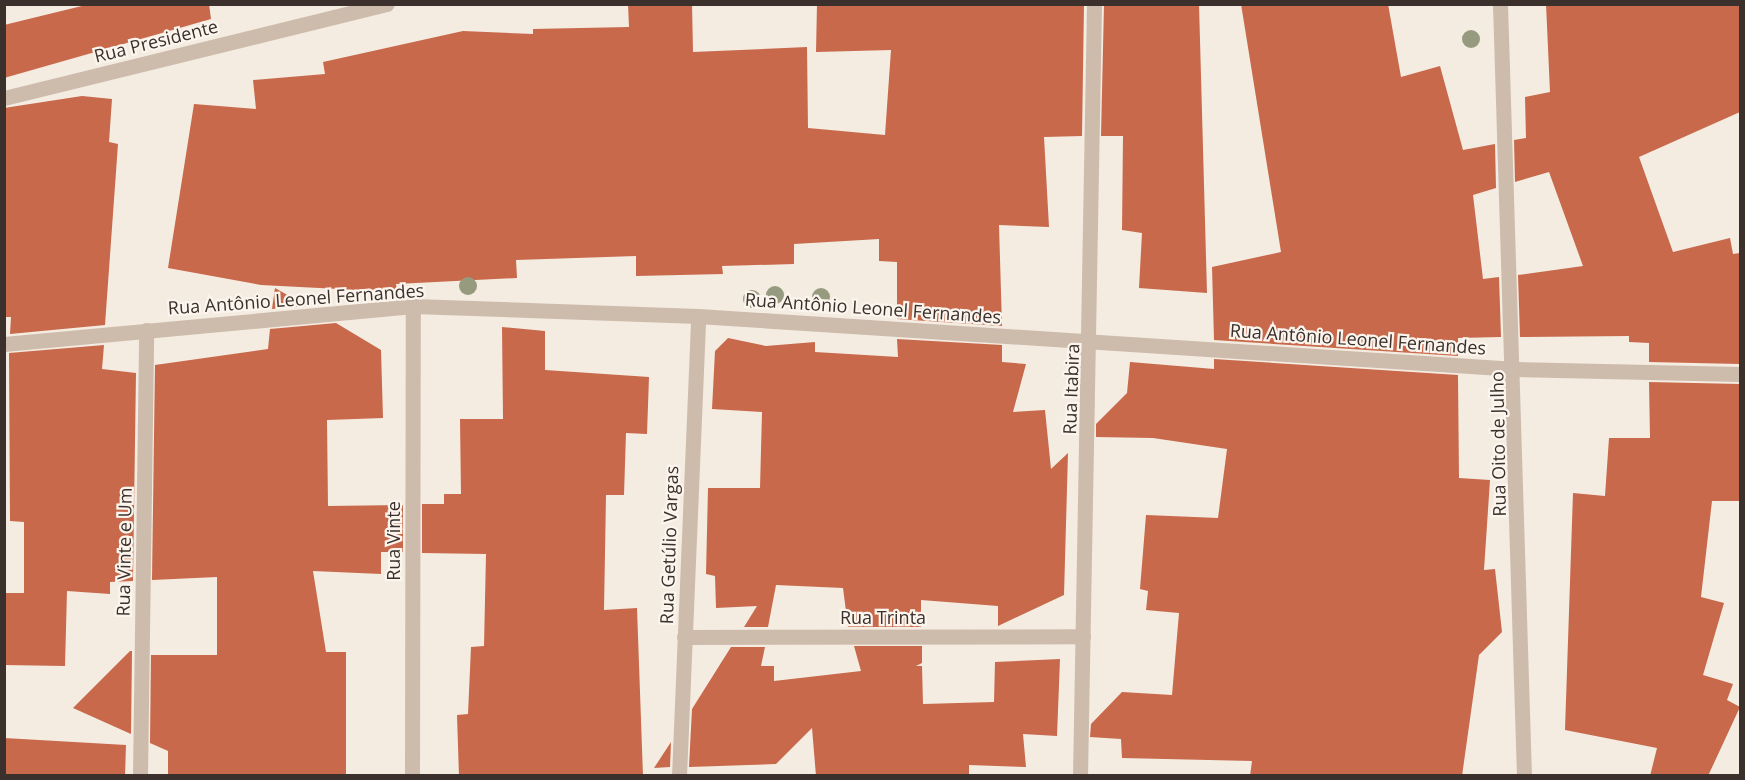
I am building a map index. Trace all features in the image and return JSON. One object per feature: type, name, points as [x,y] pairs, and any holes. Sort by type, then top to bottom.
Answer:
[{"type":"street","name":"Rua Presidente","points":[[4,98],[387,4]]},
{"type":"street","name":"Rua Itabira","points":[[1080,776],[1092,342],[1094,4]]},
{"type":"street","name":"Rua Oito de Julho","points":[[1500,4],[1516,369],[1524,776]]},
{"type":"street","name":"Rua Antônio Leonel Fernandes","points":[[4,344],[413,306],[698,316],[1516,369],[1740,374]]},
{"type":"street","name":"Rua Vinte","points":[[412,776],[413,306]]},
{"type":"street","name":"Rua Getúlio Vargas","points":[[679,776],[698,316]]},
{"type":"street","name":"Rua Vinte e Um","points":[[140,776],[146,330]]},
{"type":"street","name":"Rua Trinta","points":[[684,637],[1083,636]]},
{"type":"building","points":[[90,4],[209,4],[211,19],[4,78],[4,25]]},
{"type":"building","points":[[628,4],[692,4],[693,52],[807,47],[808,128],[885,135],[891,50],[816,52],[817,4],[1084,4],[1082,136],[1044,137],[1049,227],[999,225],[1002,326],[897,319],[897,262],[879,261],[879,239],[794,244],[794,264],[722,266],[723,274],[636,276],[636,256],[516,260],[517,278],[396,284],[397,292],[261,285],[168,268],[194,104],[256,109],[253,80],[325,74],[323,62],[463,31],[533,34],[533,29],[629,27]]},
{"type":"building","points":[[1104,4],[1199,4],[1207,293],[1139,288],[1142,233],[1122,230],[1123,136],[1101,136]]},
{"type":"building","points":[[1241,4],[1388,4],[1401,77],[1440,66],[1463,150],[1495,144],[1496,188],[1473,195],[1483,279],[1499,277],[1501,337],[1458,338],[1458,356],[1214,340],[1212,267],[1281,252]]},
{"type":"building","points":[[1546,4],[1740,4],[1740,112],[1639,157],[1673,252],[1730,238],[1733,254],[1740,253],[1740,364],[1649,362],[1649,343],[1629,342],[1629,336],[1520,337],[1518,275],[1583,266],[1549,172],[1515,182],[1514,140],[1526,138],[1525,97],[1550,92]]},
{"type":"building","points":[[82,96],[112,99],[109,142],[118,144],[105,325],[10,334],[11,317],[4,317],[4,108]]},
{"type":"building","points":[[275,288],[307,306],[272,309]]},
{"type":"building","points":[[336,323],[381,350],[383,418],[327,420],[328,506],[403,505],[403,552],[381,552],[381,574],[313,571],[326,652],[346,652],[346,776],[168,776],[168,751],[150,743],[151,655],[217,655],[217,577],[152,580],[155,365],[268,349],[270,329]]},
{"type":"building","points":[[502,327],[545,331],[545,370],[649,377],[647,434],[626,433],[624,495],[606,495],[604,610],[637,608],[643,776],[459,776],[457,715],[468,714],[471,647],[484,646],[486,554],[422,553],[422,504],[444,504],[444,494],[461,494],[460,419],[503,419]]},
{"type":"building","points":[[728,338],[766,346],[815,342],[815,352],[898,357],[897,339],[1002,345],[1002,362],[1026,364],[1013,412],[1045,410],[1051,469],[1068,453],[1064,595],[998,626],[998,606],[921,600],[921,627],[848,627],[843,588],[776,585],[768,627],[744,627],[757,606],[716,608],[715,576],[706,574],[708,488],[760,488],[762,412],[712,409],[715,351]]},
{"type":"building","points":[[104,345],[102,369],[136,373],[133,581],[110,582],[110,594],[67,591],[65,666],[4,665],[4,593],[24,593],[24,522],[10,521],[9,353]]},
{"type":"building","points":[[1214,359],[1458,375],[1459,478],[1490,480],[1484,570],[1495,569],[1502,632],[1479,655],[1462,776],[1250,776],[1252,761],[1122,758],[1121,739],[1090,737],[1091,724],[1122,692],[1172,695],[1179,613],[1146,610],[1148,591],[1140,589],[1146,515],[1218,518],[1227,449],[1153,438],[1096,437],[1096,424],[1127,393],[1130,362],[1214,369]]},
{"type":"building","points":[[1649,382],[1740,384],[1740,501],[1712,501],[1701,597],[1724,603],[1703,675],[1733,684],[1727,700],[1740,707],[1708,776],[1650,776],[1657,748],[1565,730],[1573,493],[1605,496],[1609,438],[1650,438]]},
{"type":"building","points":[[854,646],[922,646],[922,663],[916,666],[922,666],[923,704],[994,702],[995,662],[1060,659],[1057,736],[1023,734],[1026,767],[969,765],[969,776],[816,776],[812,728],[776,764],[689,767],[692,709],[731,647],[765,647],[761,666],[774,666],[774,681],[861,671]]},
{"type":"building","points":[[132,651],[131,734],[73,708]]},
{"type":"building","points":[[4,738],[126,745],[125,776],[4,776]]},
{"type":"building","points":[[671,742],[670,767],[654,768]]}]
